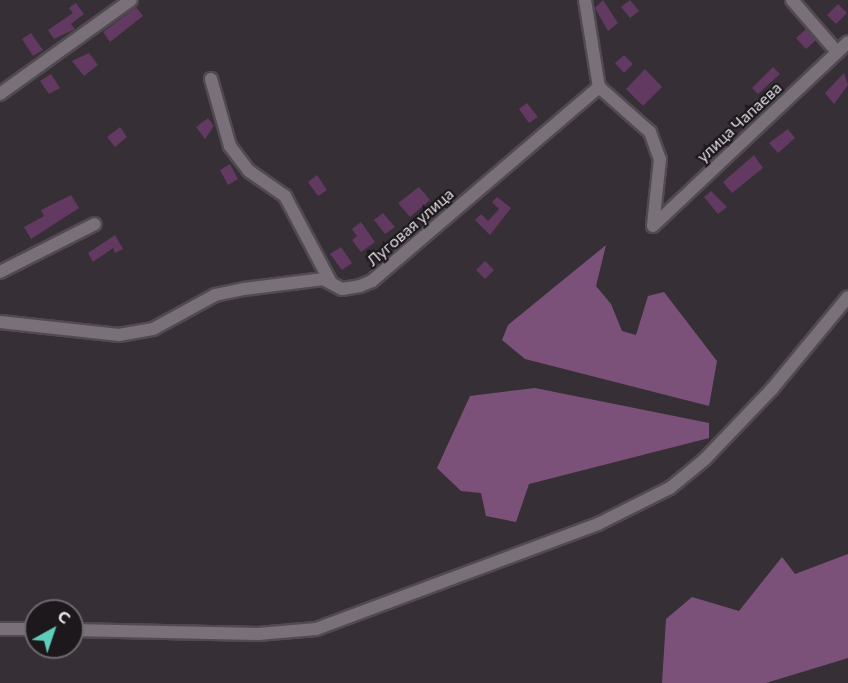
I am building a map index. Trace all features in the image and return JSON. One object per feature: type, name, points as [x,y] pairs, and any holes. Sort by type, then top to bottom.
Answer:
[{"type":"street","points":[[0,94],[130,0]]},
{"type":"street","points":[[585,0],[599,87]]},
{"type":"street","points":[[792,0],[837,52]]},
{"type":"street","name":"улица Чапаева","points":[[599,87],[650,132],[660,159],[653,226],[848,42]]},
{"type":"street","points":[[211,79],[233,152],[249,171],[285,196],[331,283]]},
{"type":"street","name":"Луговая улица","points":[[0,322],[119,335],[153,329],[215,296],[289,282],[323,279],[342,289],[372,281],[599,87]]},
{"type":"street","points":[[0,272],[95,224]]},
{"type":"street","points":[[84,630],[258,634],[316,629],[598,524],[670,488],[705,459],[772,389],[848,297]]},
{"type":"street","points":[[0,629],[24,629]]},
{"type":"shaded area","points":[[606,245],[596,286],[611,304],[622,331],[636,335],[648,296],[664,292],[717,361],[709,406],[525,359],[502,340],[508,325]]},
{"type":"shaded area","points":[[535,388],[709,423],[709,438],[529,484],[516,522],[486,516],[481,493],[461,491],[437,468],[470,396]]},
{"type":"shaded area","points":[[848,554],[848,658],[766,683],[662,683],[666,619],[692,597],[739,611],[782,557],[795,574]]},
{"type":"building","points":[[603,0],[618,23],[608,31],[595,8]]},
{"type":"building","points":[[630,0],[639,11],[630,18],[621,7]]},
{"type":"building","points":[[76,3],[84,14],[71,24],[75,29],[54,39],[48,30],[73,13],[69,8]]},
{"type":"building","points":[[838,4],[847,13],[836,24],[827,15]]},
{"type":"building","points":[[136,7],[143,16],[110,42],[103,32]]},
{"type":"building","points":[[806,29],[816,40],[806,49],[796,38]]},
{"type":"building","points":[[31,33],[43,50],[33,56],[22,39]]},
{"type":"building","points":[[89,53],[98,65],[84,76],[72,61]]},
{"type":"building","points":[[624,55],[633,64],[624,73],[615,63]]},
{"type":"building","points":[[773,67],[780,74],[758,94],[752,88]]},
{"type":"building","points":[[645,69],[662,87],[643,106],[626,89]]},
{"type":"building","points":[[844,73],[848,85],[834,104],[825,93]]},
{"type":"building","points":[[51,74],[60,88],[49,94],[40,81]]},
{"type":"building","points":[[527,103],[538,117],[529,123],[519,109]]},
{"type":"building","points":[[208,118],[214,126],[205,139],[196,127]]},
{"type":"building","points":[[120,127],[127,137],[115,147],[107,137]]},
{"type":"building","points":[[788,129],[795,138],[778,153],[769,143]]},
{"type":"building","points":[[754,155],[763,168],[732,193],[723,182]]},
{"type":"building","points":[[230,164],[238,179],[228,185],[220,170]]},
{"type":"building","points":[[317,175],[327,190],[318,196],[308,182]]},
{"type":"building","points":[[419,187],[430,200],[410,217],[398,203]]},
{"type":"building","points":[[711,191],[727,207],[718,214],[704,197]]},
{"type":"building","points":[[71,195],[79,208],[31,239],[24,227],[44,216],[41,210]]},
{"type":"building","points":[[497,197],[511,208],[490,235],[475,220],[481,214],[488,221],[499,209],[492,202]]},
{"type":"building","points":[[383,213],[395,227],[385,234],[374,220]]},
{"type":"building","points":[[361,222],[375,242],[361,252],[352,240],[357,236],[352,229]]},
{"type":"building","points":[[115,235],[123,249],[115,253],[113,248],[93,262],[88,253]]},
{"type":"building","points":[[341,247],[352,263],[342,270],[330,254]]},
{"type":"building","points":[[485,261],[494,270],[485,279],[476,270]]}]
